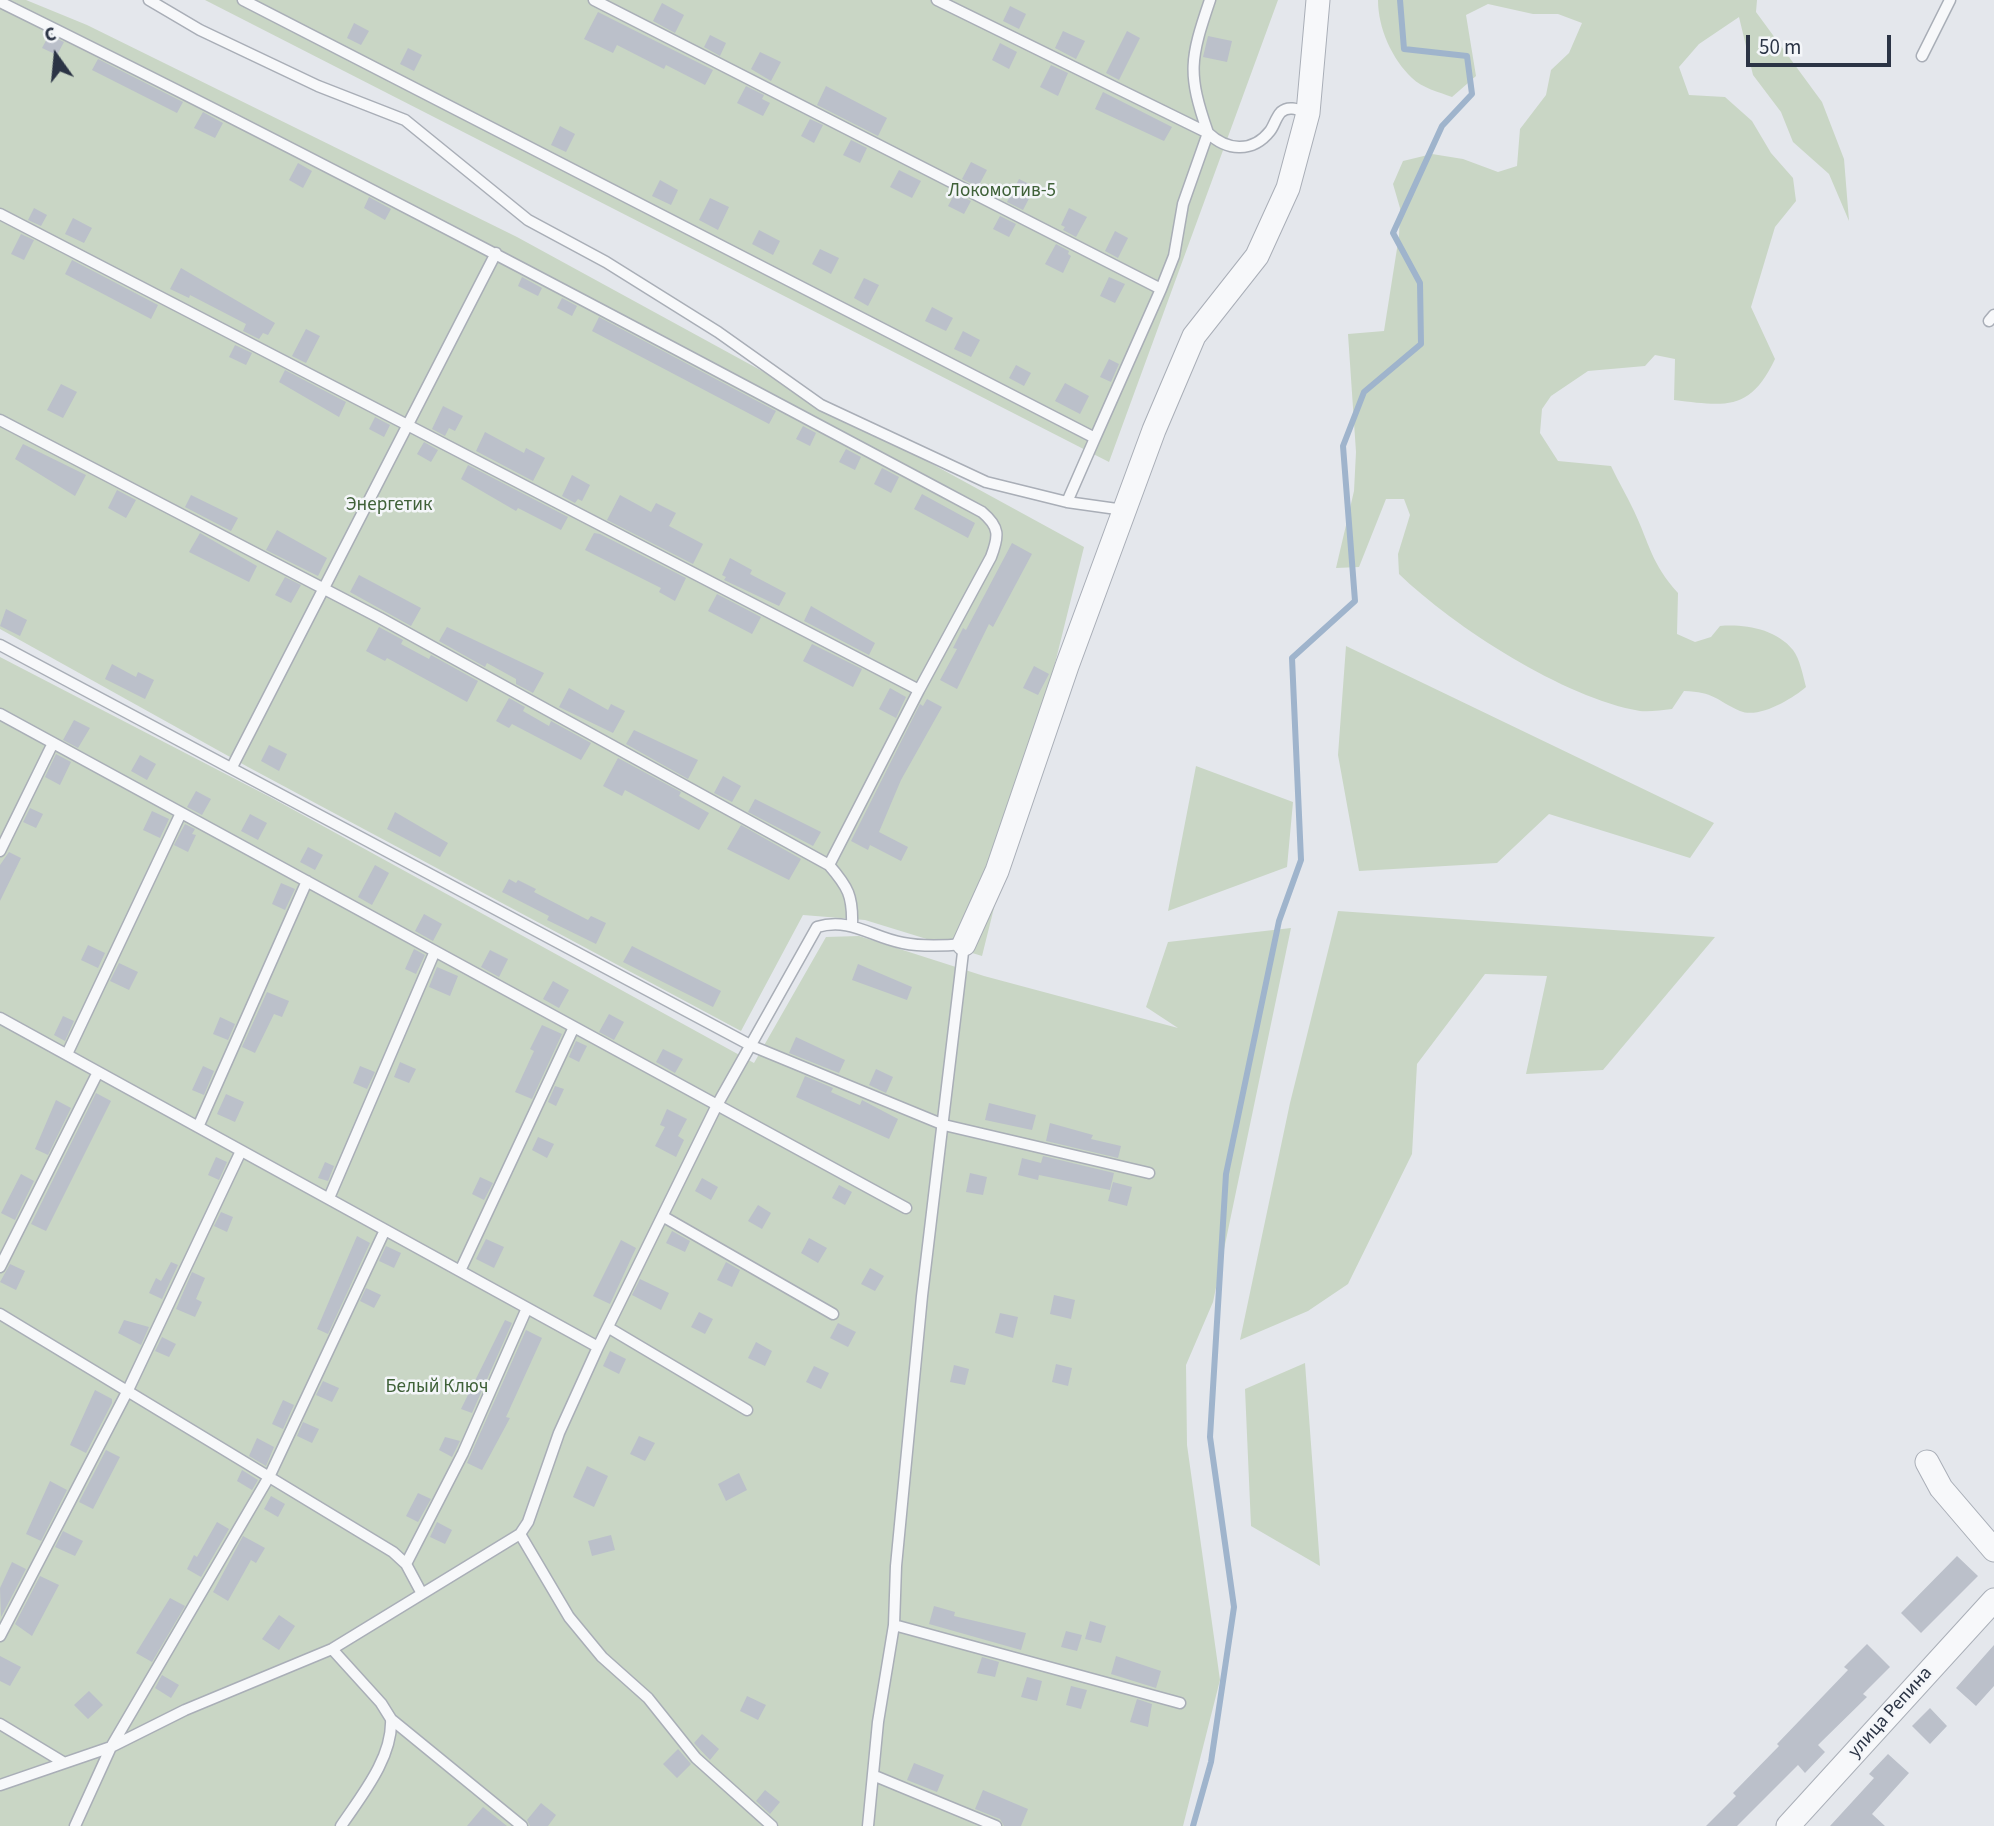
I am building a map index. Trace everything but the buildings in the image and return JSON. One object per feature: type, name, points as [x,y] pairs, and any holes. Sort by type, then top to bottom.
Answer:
[{"type":"street","points":[[964,944],[997,871],[1154,429],[1195,336],[1257,256],[1288,188],[1308,113],[1318,0]]},
{"type":"street","points":[[1927,1462],[1941,1488],[1994,1550]]},
{"type":"street","name":"улица Репина","points":[[1788,1826],[1994,1600]]},
{"type":"lane","points":[[149,0],[200,30],[318,86],[405,121],[528,220],[606,262],[718,332],[821,405],[986,482],[1068,502],[1124,509]]},
{"type":"lane","points":[[243,0],[1095,438]]},
{"type":"lane","points":[[594,0],[1161,289]]},
{"type":"lane","points":[[937,0],[1208,133],[1219,144],[1231,148],[1245,148],[1268,134],[1282,112],[1292,108],[1308,113]]},
{"type":"lane","points":[[1068,502],[1174,256],[1183,204],[1208,133],[1194,93],[1192,68],[1195,47],[1210,0]]},
{"type":"lane","points":[[1922,56],[1950,0]]},
{"type":"lane","points":[[0,2],[220,110],[496,253],[982,512],[995,523],[999,535],[992,557],[919,690],[829,865]]},
{"type":"lane","points":[[0,214],[919,690]]},
{"type":"lane","points":[[232,767],[496,253]]},
{"type":"lane","points":[[0,421],[323,589],[829,865],[844,882],[853,901],[852,925]]},
{"type":"lane","points":[[0,645],[752,1046],[944,1125],[1149,1173]]},
{"type":"lane","points":[[0,714],[906,1208]]},
{"type":"lane","points":[[0,851],[52,743]]},
{"type":"lane","points":[[66,1054],[181,813]]},
{"type":"lane","points":[[198,1127],[307,881]]},
{"type":"lane","points":[[0,1785],[111,1747],[185,1710],[332,1649],[421,1592],[520,1534],[528,1522],[559,1433],[598,1347],[717,1105],[817,927],[835,922],[852,925],[901,943],[939,947],[964,944],[949,1048],[944,1125],[922,1296],[896,1566],[894,1625],[878,1722],[875,1776],[868,1826]]},
{"type":"lane","points":[[329,1198],[435,951]]},
{"type":"lane","points":[[0,1018],[598,1347]]},
{"type":"lane","points":[[460,1271],[574,1027]]},
{"type":"lane","points":[[0,1267],[98,1072]]},
{"type":"lane","points":[[0,1636],[128,1390],[241,1151]]},
{"type":"lane","points":[[664,1217],[834,1314]]},
{"type":"lane","points":[[77,1825],[111,1747],[270,1475],[385,1230]]},
{"type":"lane","points":[[406,1564],[463,1453],[527,1308]]},
{"type":"lane","points":[[0,1314],[270,1475],[406,1564],[421,1592]]},
{"type":"lane","points":[[609,1328],[747,1409]]},
{"type":"lane","points":[[520,1534],[569,1617],[602,1657],[648,1698],[696,1758],[772,1826]]},
{"type":"lane","points":[[894,1625],[1180,1703]]},
{"type":"lane","points":[[332,1649],[381,1703],[391,1720],[522,1826]]},
{"type":"lane","points":[[341,1826],[365,1791],[392,1738],[391,1720]]},
{"type":"lane","points":[[0,1724],[63,1762]]},
{"type":"lane","points":[[875,1776],[996,1826]]},
{"type":"green space","name":"Энергетик","points":[[0,0],[26,0],[87,25],[517,237],[1084,547],[982,956],[865,920],[803,915],[741,1031],[248,767],[0,629]]},
{"type":"green space","name":"Локомотив-5","points":[[205,0],[1278,0],[1109,462]]},
{"type":"green space","points":[[1378,0],[1757,0],[1756,12],[1822,102],[1844,159],[1849,221],[1829,174],[1793,142],[1781,112],[1753,75],[1739,17],[1699,44],[1679,67],[1689,95],[1725,97],[1752,121],[1771,153],[1793,178],[1796,201],[1775,227],[1751,307],[1775,359],[1756,389],[1746,397],[1722,404],[1674,400],[1675,359],[1655,355],[1645,366],[1588,371],[1551,396],[1542,409],[1540,433],[1558,461],[1611,466],[1656,563],[1678,593],[1677,634],[1695,642],[1711,637],[1720,626],[1750,627],[1778,637],[1793,650],[1806,687],[1784,702],[1766,710],[1748,713],[1709,695],[1684,691],[1672,709],[1640,711],[1610,704],[1545,676],[1479,637],[1422,595],[1399,574],[1398,554],[1410,515],[1404,499],[1386,499],[1359,567],[1336,568],[1354,491],[1356,452],[1348,334],[1384,331],[1399,236],[1400,208],[1393,184],[1403,161],[1432,154],[1463,159],[1498,172],[1517,166],[1520,129],[1546,95],[1551,70],[1569,53],[1582,23],[1558,14],[1533,14],[1488,4],[1466,15],[1476,76],[1452,97],[1421,84],[1398,62],[1383,32]]},
{"type":"green space","points":[[1346,646],[1714,823],[1690,858],[1549,814],[1497,863],[1359,871],[1338,755]]},
{"type":"green space","name":"Белый Ключ","points":[[0,657],[272,798],[754,1063],[826,937],[859,936],[984,976],[1178,1028],[1146,1007],[1168,942],[1291,928],[1213,1302],[1186,1365],[1187,1445],[1220,1680],[1183,1826],[0,1826]]},
{"type":"green space","points":[[1196,766],[1293,802],[1287,867],[1168,911]]},
{"type":"green space","points":[[1338,911],[1715,937],[1603,1070],[1526,1074],[1547,976],[1485,974],[1417,1064],[1412,1154],[1348,1284],[1308,1311],[1240,1340],[1290,1103]]},
{"type":"green space","points":[[1305,1363],[1320,1566],[1251,1526],[1245,1389]]},
{"type":"waterway","points":[[1193,1826],[1211,1762],[1234,1607],[1210,1437],[1226,1174],[1279,921],[1301,860],[1292,658],[1355,601],[1343,446],[1364,392],[1421,344],[1420,283],[1393,233],[1442,126],[1472,94],[1467,56],[1404,49],[1400,0]]}]
